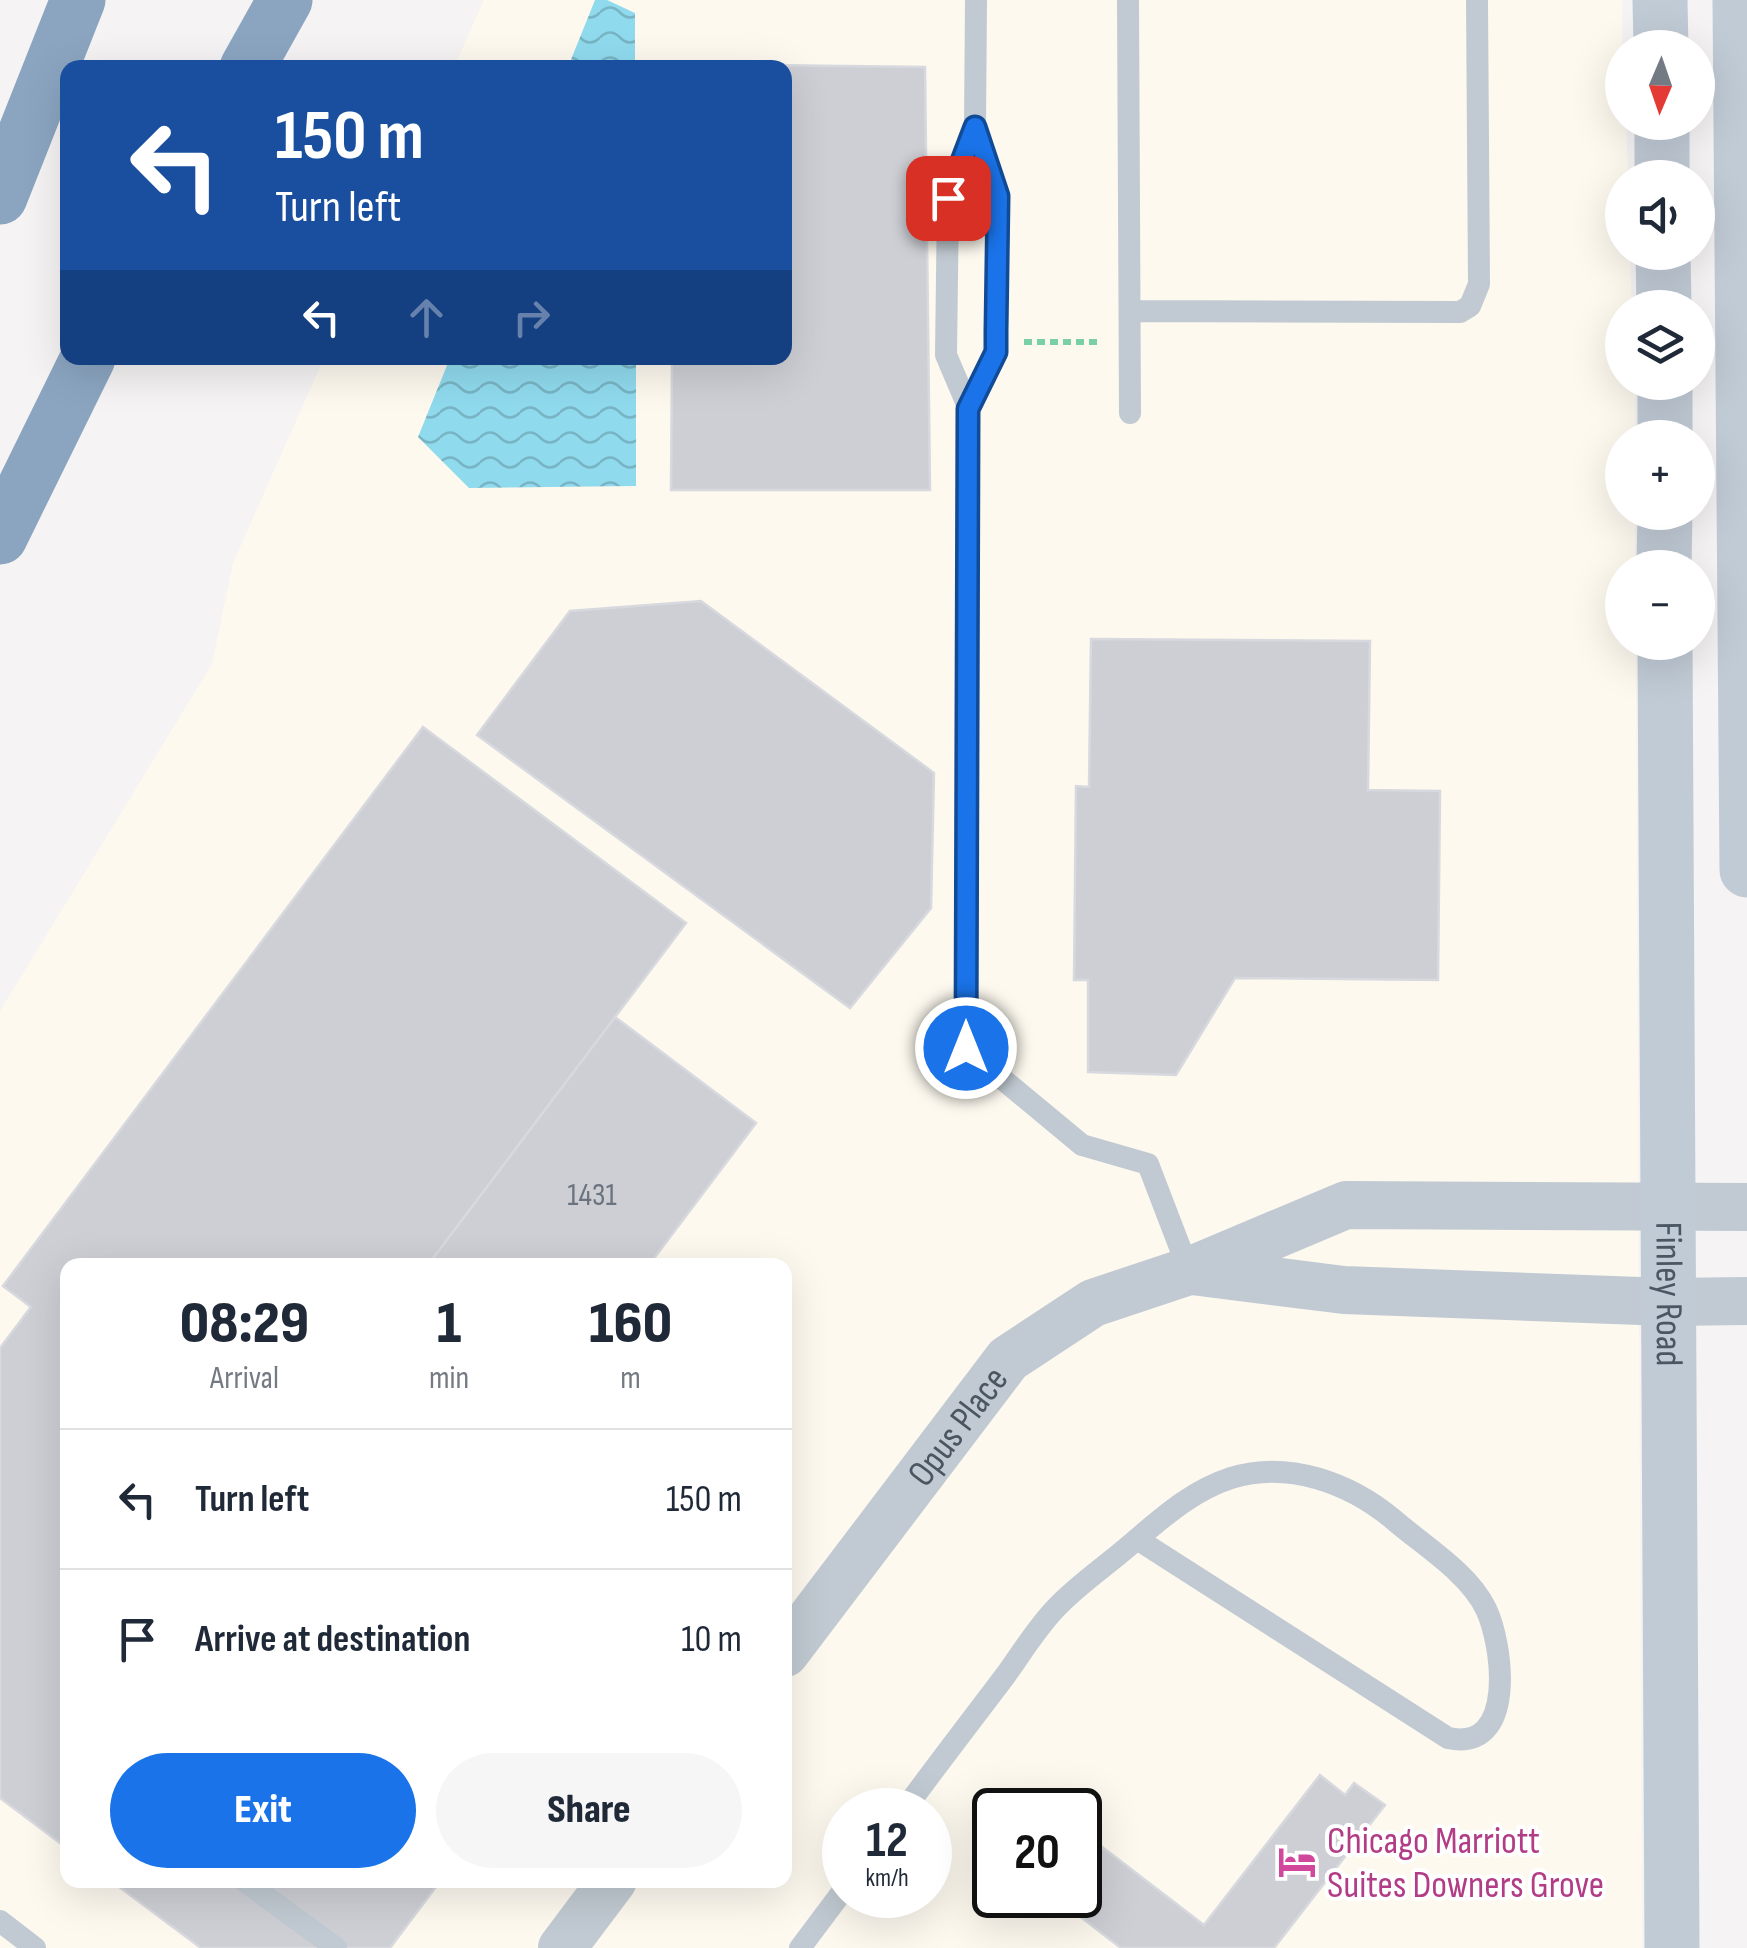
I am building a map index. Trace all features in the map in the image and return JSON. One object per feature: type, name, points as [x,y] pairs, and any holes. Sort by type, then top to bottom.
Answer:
[{"type":"highway","points":[[0,198],[78,0]]},
{"type":"highway","points":[[216,60],[241,0]]},
{"type":"highway","points":[[251,60],[285,0]]},
{"type":"highway","points":[[0,537],[85,365]]},
{"type":"main road","points":[[1660,0],[1661,30]]},
{"type":"main road","points":[[1740,0],[1747,870]]},
{"type":"main road","name":"Finley Road","points":[[1665,660],[1672,1948]]},
{"type":"street","name":"Opus Place","points":[[792,1645],[1008,1360],[1093,1303],[1189,1271],[1346,1204],[1747,1207]]},
{"type":"street","name":"Opus Place","points":[[1189,1271],[1344,1290],[1668,1302],[1747,1301]]},
{"type":"street","points":[[562,1948],[607,1888]]},
{"type":"lane","points":[[968,409],[996,352],[998,196],[975,127],[976,0]]},
{"type":"lane","points":[[1128,0],[1130,413]]},
{"type":"lane","points":[[1132,310],[1460,312],[1470,306],[1478,284],[1476,0]]},
{"type":"lane","points":[[975,127],[948,198],[946,355],[968,409],[966,1048],[1082,1146],[1148,1164],[1189,1271]]},
{"type":"lane","points":[[921,1788],[1055,1609],[1137,1539],[1186,1498],[1234,1478],[1286,1472],[1337,1483],[1382,1510],[1478,1592],[1495,1629],[1500,1670],[1495,1716],[1490,1726],[1471,1739],[1448,1738],[1137,1539]]},
{"type":"lane","points":[[254,1888],[336,1948]]},
{"type":"lane","points":[[800,1948],[822,1918]]},
{"type":"lane","points":[[0,1921],[34,1948]]},
{"type":"path","points":[[1024,326],[1024,344],[1131,342]]},
{"type":"shaded area","points":[[484,0],[1622,0],[1622,30],[1605,30],[1605,140],[1627,140],[1627,160],[1605,160],[1605,270],[1631,270],[1631,290],[1605,290],[1605,400],[1635,400],[1635,420],[1605,420],[1605,530],[1635,530],[1635,550],[1605,550],[1605,660],[1636,660],[1642,1948],[0,1948],[0,1011],[212,664],[233,563],[321,365],[792,365],[792,60],[457,60]]},
{"type":"water","points":[[595,0],[607,0],[635,13],[635,60],[571,60]]},
{"type":"water","points":[[447,365],[636,365],[636,486],[469,488],[418,437]]},
{"type":"building","points":[[792,65],[925,67],[930,490],[671,490],[672,365],[792,365]]},
{"type":"building","points":[[701,601],[934,773],[931,908],[850,1008],[477,735],[570,611]]},
{"type":"building","points":[[1091,639],[1370,641],[1368,790],[1440,791],[1438,980],[1235,978],[1176,1075],[1088,1072],[1088,980],[1074,980],[1076,786],[1089,787]]},
{"type":"building","points":[[423,727],[686,923],[433,1258],[60,1258],[60,1843],[0,1798],[0,1348],[31,1307],[3,1286]]},
{"type":"building","points":[[615,1017],[756,1123],[654,1258],[433,1258]]},
{"type":"building","name":"Chicago Marriott Suites Downers Grove","points":[[1320,1775],[1345,1795],[1354,1783],[1385,1805],[1274,1948],[1121,1948],[1082,1918],[1102,1918],[1102,1847],[1204,1925]]},
{"type":"building","points":[[121,1888],[435,1888],[390,1948],[201,1948]]},
{"type":"place","name":"Chicago Marriott Suites Downers Grove","points":[[1297,1862]]},
{"type":"route","points":[[948,198],[975,127],[998,196],[996,352],[968,409],[966,1048]]}]
